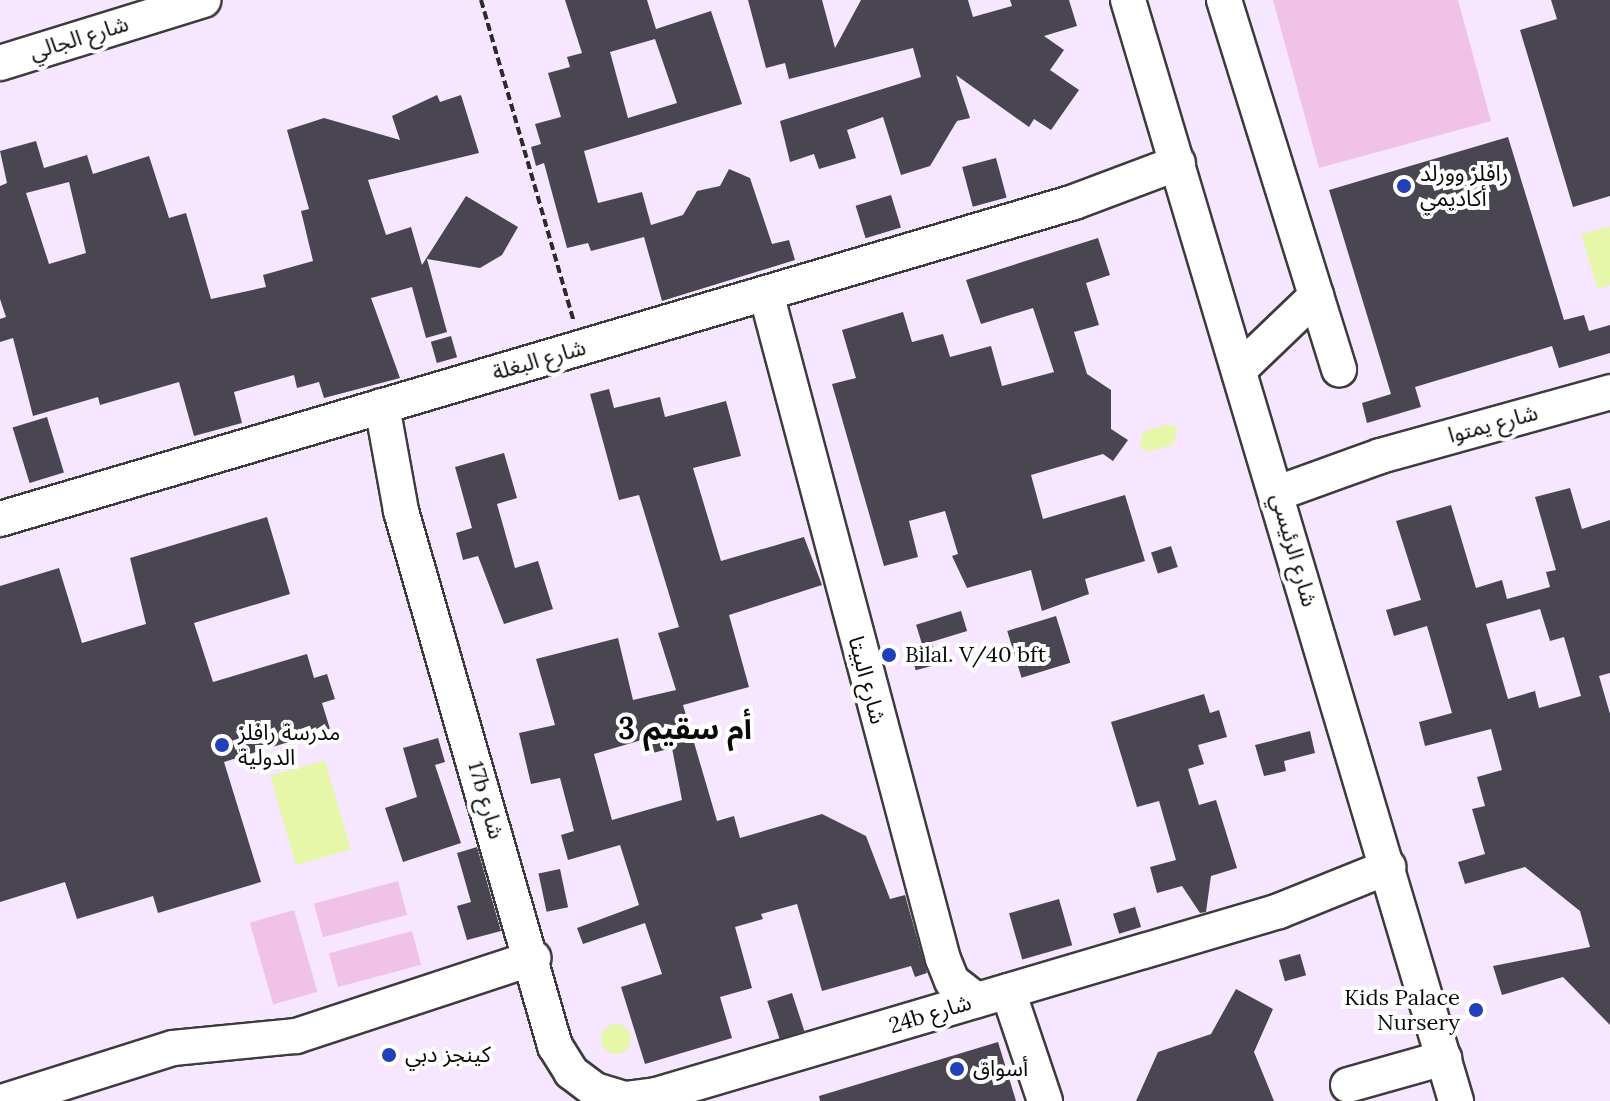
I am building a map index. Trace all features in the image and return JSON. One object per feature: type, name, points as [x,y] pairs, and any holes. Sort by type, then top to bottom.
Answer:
[{"type":"street","name":"شارع الجالي","points":[[0,63],[203,0]]},
{"type":"street","name":"شارع الرئيسي","points":[[1128,0],[1242,367],[1456,1101]]},
{"type":"street","points":[[1224,0],[1339,370]]},
{"type":"street","name":"شارع البغلة","points":[[0,519],[1079,200],[1181,174]]},
{"type":"street","name":"شارع البيتا","points":[[757,296],[791,400],[943,959],[952,981],[976,1000]]},
{"type":"street","points":[[1242,367],[1316,296]]},
{"type":"street","name":"شارع يمتوا","points":[[1275,482],[1610,392]]},
{"type":"street","name":"17b شارع","points":[[371,409],[533,958],[555,1046],[582,1082]]},
{"type":"street","name":"24b شارع","points":[[582,1082],[610,1096],[641,1098],[1391,879]]},
{"type":"street","points":[[5,1101],[173,1048],[296,1036],[533,958]]},
{"type":"street","points":[[914,1019],[938,986],[943,959]]},
{"type":"street","points":[[1008,991],[1045,1101]]},
{"type":"street","points":[[1348,1085],[1444,1058]]},
{"type":"path","points":[[481,0],[581,347]]},
{"type":"shaded area","points":[[1273,0],[1458,0],[1491,121],[1319,168]]},
{"type":"shaded area","points":[[1610,226],[1610,285],[1598,289],[1581,235]]},
{"type":"shaded area","points":[[1167,424],[1177,427],[1174,444],[1149,452],[1140,447],[1143,432]]},
{"type":"shaded area","points":[[325,760],[351,849],[296,865],[270,776]]},
{"type":"shaded area","points":[[398,881],[407,915],[323,937],[314,904]]},
{"type":"shaded area","points":[[294,910],[317,992],[273,1004],[250,923]]},
{"type":"shaded area","points":[[412,931],[421,965],[338,987],[329,953]]},
{"type":"shaded area","points":[[616,1024],[622,1025],[630,1033],[630,1045],[622,1053],[616,1054],[610,1053],[602,1045],[601,1039],[602,1033],[610,1025]]},
{"type":"building","points":[[565,0],[647,0],[656,29],[711,11],[742,104],[584,151],[598,203],[642,192],[651,225],[683,215],[697,191],[720,186],[729,169],[750,178],[772,244],[789,240],[795,260],[662,301],[644,237],[591,251],[588,243],[567,248],[544,163],[536,166],[531,147],[541,144],[535,124],[561,117],[548,73],[570,67],[567,57],[582,53]],"holes":[[[655,39],[677,103],[628,118],[610,52]]]},
{"type":"building","points":[[748,0],[822,0],[835,48],[861,0],[968,0],[973,17],[1012,6],[1010,0],[1069,0],[1077,26],[1044,36],[1064,50],[1050,70],[1079,90],[1051,130],[1034,119],[1029,127],[956,75],[970,118],[957,121],[930,166],[901,175],[883,117],[847,130],[856,158],[819,169],[814,154],[790,162],[780,121],[921,77],[913,48],[789,79],[785,63],[766,68]]},
{"type":"building","points":[[1551,0],[1610,0],[1610,196],[1573,207],[1520,30],[1557,19]]},
{"type":"building","points":[[437,95],[440,102],[461,95],[479,153],[368,180],[386,235],[411,227],[422,265],[466,196],[518,227],[502,255],[480,268],[427,259],[447,332],[426,338],[412,287],[371,298],[400,378],[324,398],[319,382],[297,388],[294,375],[234,392],[242,423],[194,436],[179,382],[100,405],[98,397],[33,416],[13,338],[0,342],[0,319],[6,317],[0,299],[0,186],[7,183],[0,151],[36,141],[44,168],[87,155],[93,174],[149,156],[169,218],[186,213],[211,299],[266,287],[263,275],[313,261],[301,211],[309,209],[287,130],[324,118],[400,140],[392,116]],"holes":[[[69,182],[86,253],[49,264],[26,193]]]},
{"type":"building","points":[[1508,137],[1564,320],[1584,315],[1589,331],[1610,325],[1610,353],[1559,368],[1552,346],[1415,387],[1421,407],[1367,423],[1362,403],[1391,394],[1329,190]]},
{"type":"building","points":[[996,158],[1007,198],[973,207],[962,167]]},
{"type":"building","points":[[891,195],[901,228],[866,238],[856,206]]},
{"type":"building","points":[[1098,238],[1110,275],[1086,283],[1099,325],[1074,332],[1087,374],[1111,390],[1111,429],[1128,440],[1113,461],[1103,454],[1031,475],[1043,519],[1125,495],[1145,561],[1085,579],[1089,594],[1042,611],[1031,570],[967,588],[952,556],[958,554],[945,511],[909,521],[918,557],[884,566],[832,384],[856,378],[842,330],[903,312],[912,342],[943,334],[950,357],[991,346],[1002,386],[1054,372],[1033,308],[981,324],[966,280]]},
{"type":"building","points":[[451,336],[457,357],[437,363],[431,342]]},
{"type":"building","points":[[609,389],[614,408],[660,397],[665,417],[726,401],[741,456],[693,468],[721,561],[804,537],[822,585],[729,615],[749,687],[683,705],[717,821],[734,816],[740,838],[822,814],[866,836],[890,899],[905,895],[927,973],[915,977],[911,966],[822,991],[797,904],[761,914],[763,919],[735,927],[752,988],[720,997],[732,1038],[645,1064],[621,987],[662,974],[645,923],[583,944],[577,928],[639,905],[620,845],[568,860],[561,835],[574,831],[560,778],[531,784],[519,733],[555,725],[536,659],[618,638],[633,700],[676,690],[658,633],[679,627],[639,495],[619,500],[590,394]],"holes":[[[645,739],[649,754],[672,748],[682,800],[612,820],[594,754]]]},
{"type":"building","points":[[47,417],[64,472],[30,483],[13,428]]},
{"type":"building","points":[[504,453],[517,498],[497,504],[515,568],[538,561],[553,609],[504,624],[478,556],[463,560],[456,533],[472,528],[455,467]]},
{"type":"building","points":[[1570,488],[1582,529],[1610,520],[1610,673],[1599,676],[1610,714],[1610,1025],[1563,977],[1502,995],[1493,966],[1590,947],[1580,911],[1525,867],[1465,884],[1458,862],[1485,854],[1472,809],[1485,806],[1477,777],[1502,770],[1491,729],[1425,746],[1419,722],[1452,713],[1427,626],[1394,636],[1386,610],[1421,600],[1396,521],[1451,505],[1476,588],[1502,580],[1507,599],[1550,587],[1546,572],[1556,570],[1535,497]],"holes":[[[1540,609],[1550,641],[1564,637],[1581,696],[1539,708],[1535,691],[1508,699],[1486,624]]]},
{"type":"building","points":[[267,517],[290,594],[194,623],[213,682],[307,654],[314,678],[327,674],[335,699],[322,703],[330,729],[224,762],[261,882],[158,913],[153,896],[77,919],[65,882],[0,902],[0,586],[59,568],[82,643],[146,624],[130,558]]},
{"type":"building","points":[[1171,546],[1178,567],[1158,573],[1151,552]]},
{"type":"building","points":[[961,611],[967,631],[922,645],[916,625]]},
{"type":"building","points":[[1056,616],[1070,663],[1022,678],[1007,631]]},
{"type":"building","points":[[932,642],[938,664],[916,670],[910,648]]},
{"type":"building","points":[[1204,694],[1210,713],[1219,710],[1227,737],[1198,745],[1204,764],[1188,769],[1199,805],[1216,800],[1237,868],[1211,876],[1206,912],[1200,913],[1182,886],[1157,893],[1150,867],[1176,860],[1159,801],[1137,807],[1111,722]]},
{"type":"building","points":[[1310,731],[1315,753],[1284,761],[1286,771],[1264,776],[1255,745]]},
{"type":"building","points":[[438,738],[445,762],[435,765],[461,843],[403,862],[385,808],[417,797],[403,748]]},
{"type":"building","points":[[477,847],[501,931],[467,940],[457,906],[471,902],[457,853]]},
{"type":"building","points":[[560,869],[568,907],[547,912],[538,874]]},
{"type":"building","points":[[1059,899],[1072,945],[1022,959],[1009,913]]},
{"type":"building","points":[[1135,907],[1141,927],[1119,934],[1113,914]]},
{"type":"building","points":[[1300,954],[1306,975],[1285,981],[1279,960]]},
{"type":"building","points":[[1236,989],[1273,1009],[1254,1052],[1274,1101],[1136,1101],[1158,1052],[1211,1034]]},
{"type":"building","points":[[792,993],[804,1031],[780,1039],[767,1001]]},
{"type":"building","name":"أسواق","points":[[998,1042],[1016,1101],[820,1101],[819,1096]]},
{"type":"place","name":"رافلز وورلد أكاديمي","points":[[1404,186]]},
{"type":"place","name":"Bilal. V/40 bft","points":[[889,655]]},
{"type":"place","name":"مدرسة رافلز الدولية","points":[[222,745]]},
{"type":"place","name":"Kids Palace Nursery","points":[[1476,1010]]},
{"type":"place","name":"كينجز دبي","points":[[389,1055]]},
{"type":"place","name":"أسواق","points":[[957,1069]]},
{"type":"district","name":"أم سقيم 3","points":[[685,728]]}]
